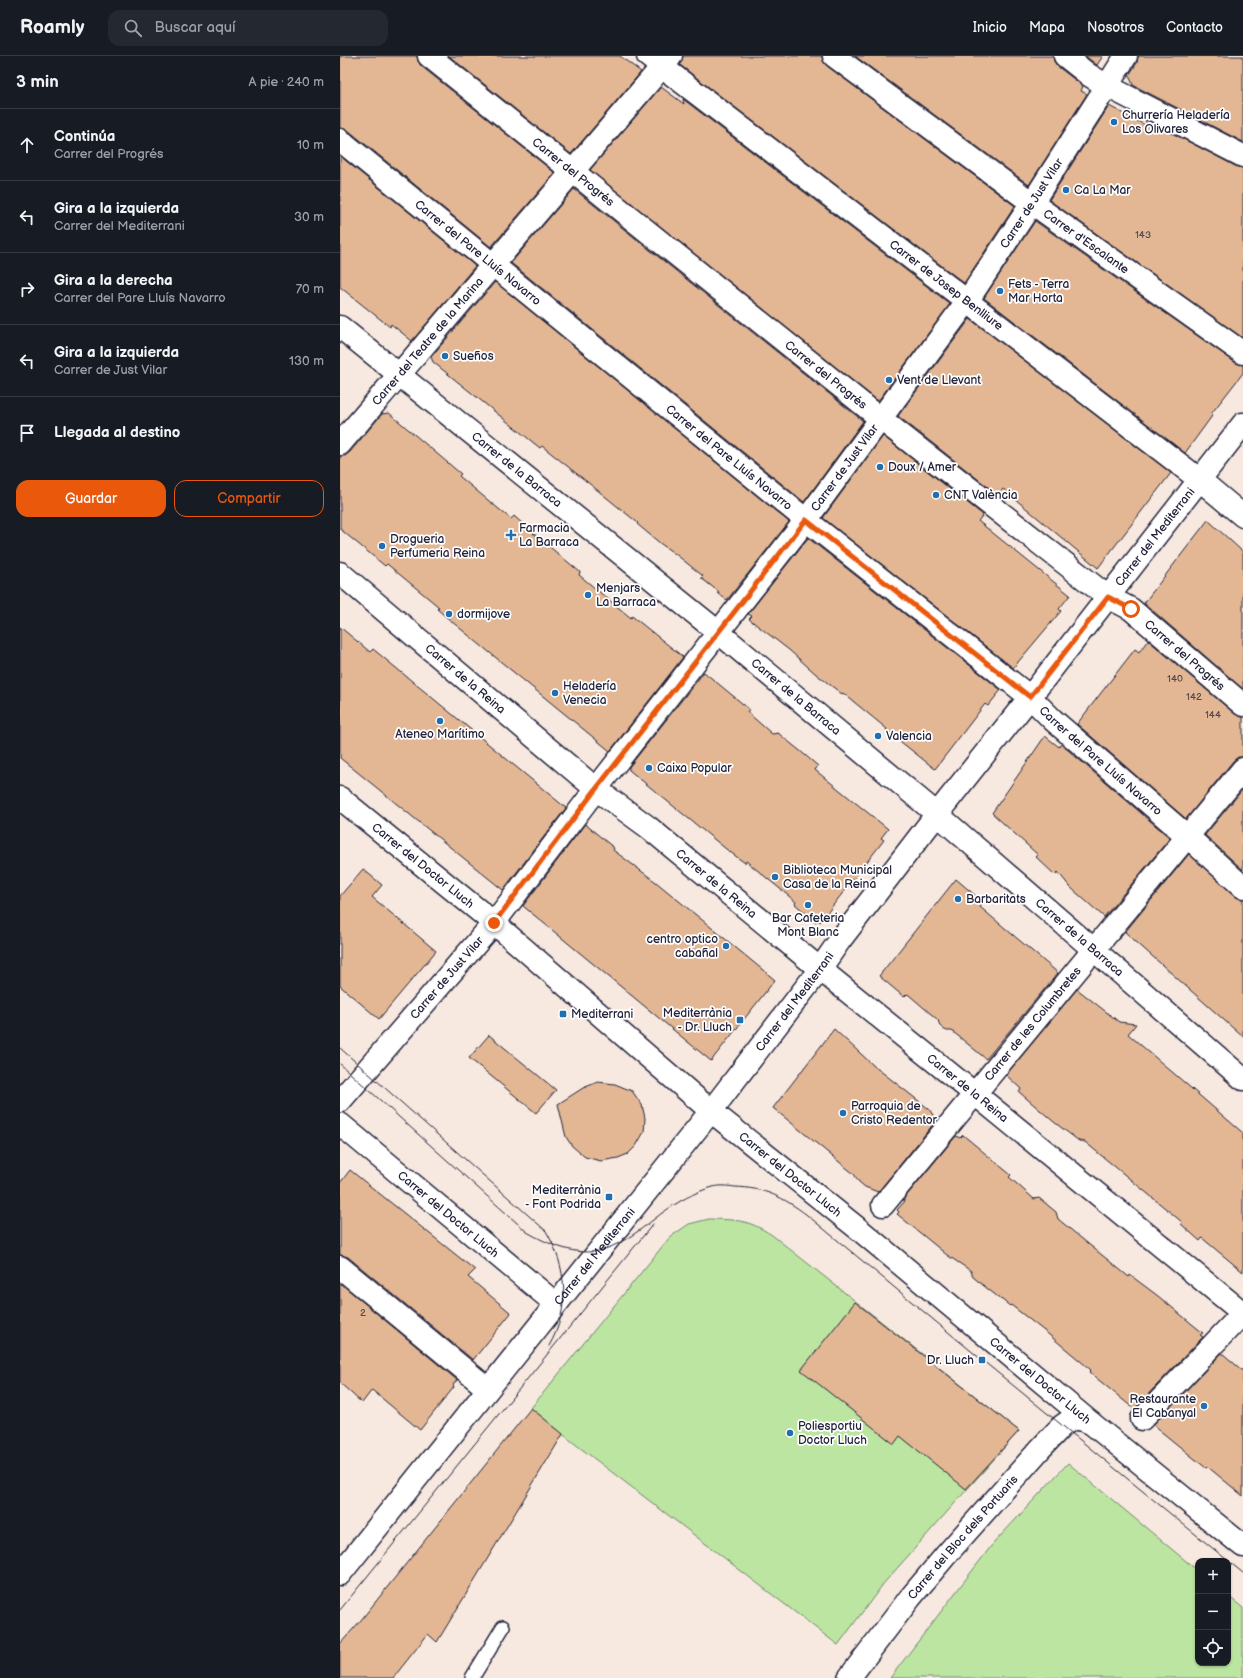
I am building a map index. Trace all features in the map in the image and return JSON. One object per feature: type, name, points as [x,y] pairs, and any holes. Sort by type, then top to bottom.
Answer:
[{"type":"street","name":"Carrer del Progrés","points":[[430,56],[882,419],[1108,597],[1131,609],[1243,705]]},
{"type":"street","name":"Carrer d'Escalante","points":[[834,56],[1032,204],[1243,353]]},
{"type":"street","points":[[1065,56],[1089,75],[1107,86],[1243,156]]},
{"type":"street","name":"Carrer de Just Vilar","points":[[340,1101],[494,923],[596,789],[806,520],[882,419],[968,300],[1032,204],[1126,56]]},
{"type":"street","name":"Carrer del Teatre de la Marina","points":[[340,444],[573,171],[660,60]]},
{"type":"street","name":"Carrer de Josep Benlliure","points":[[660,60],[1200,480],[1243,516]]},
{"type":"street","name":"Carrer del Pare Lluís Navarro","points":[[340,140],[806,520],[1030,697],[1053,720],[1187,836],[1243,887]]},
{"type":"street","name":"Carrer de la Barraca","points":[[340,326],[718,632],[937,814],[1243,1079]]},
{"type":"street","name":"Carrer del Mediterrani","points":[[340,1574],[556,1304],[602,1250],[712,1111],[820,970],[840,940],[937,814],[1243,424]]},
{"type":"street","name":"Carrer de la Reina","points":[[340,573],[596,789],[648,827],[820,970],[975,1094],[1243,1313]]},
{"type":"street","name":"Carrer de les Columbretes","points":[[883,1205],[1243,769]]},
{"type":"street","name":"Carrer del Doctor Lluch","points":[[340,798],[494,923],[712,1111],[867,1236],[1091,1423],[1243,1546]]},
{"type":"street","name":"Carrer del Doctor Lluch","points":[[340,1124],[556,1304]]},
{"type":"street","points":[[340,1267],[488,1389]]},
{"type":"street","points":[[1142,1419],[1243,1313]]},
{"type":"street","name":"Carrer del Bloc dels Portuaris","points":[[850,1678],[906,1604],[941,1561],[985,1509],[1041,1448],[1062,1426],[1072,1419],[1080,1419],[1091,1423]]},
{"type":"lane","points":[[472,1678],[503,1627]]},
{"type":"green space","name":"Poliesportiu Doctor Lluch","points":[[709,1219],[742,1221],[756,1226],[772,1235],[1019,1431],[884,1583],[838,1645],[566,1437],[531,1408],[670,1237],[689,1224]]},
{"type":"green space","points":[[1068,1463],[1195,1569],[1195,1666],[1231,1666],[1231,1598],[1243,1608],[1243,1678],[890,1678],[992,1545]]},
{"type":"building","points":[[340,56],[417,56],[421,66],[555,173],[491,247],[348,130],[340,128]]},
{"type":"building","points":[[449,56],[620,56],[641,72],[571,154]]},
{"type":"building","points":[[683,56],[822,56],[823,61],[827,66],[1015,206],[964,283],[680,65]]},
{"type":"building","points":[[855,56],[1053,56],[1057,66],[1083,86],[1081,91],[1087,94],[1029,185]]},
{"type":"building","points":[[1085,56],[1103,56],[1097,65]]},
{"type":"building","points":[[1138,56],[1243,56],[1243,142],[1133,85],[1129,75],[1137,63]]},
{"type":"building","points":[[661,87],[684,104],[683,99],[950,304],[878,401],[590,170]]},
{"type":"building","points":[[1109,106],[1147,126],[1145,119],[1237,167],[1243,168],[1243,338],[1049,200]]},
{"type":"building","points":[[340,156],[475,266],[412,341],[391,324],[390,327],[340,287]]},
{"type":"building","points":[[574,189],[863,421],[804,502],[511,263]]},
{"type":"building","points":[[1035,221],[1236,363],[1243,365],[1243,373],[1211,414],[1212,416],[1185,453],[984,298]]},
{"type":"building","points":[[495,282],[789,522],[727,600],[701,578],[703,576],[661,544],[637,524],[638,523],[542,446],[540,448],[433,362],[431,357]]},
{"type":"building","points":[[970,319],[1171,473],[1098,568],[1003,489],[998,495],[898,416]]},
{"type":"building","points":[[389,413],[461,474],[459,476],[483,496],[511,519],[514,516],[580,572],[579,575],[631,618],[632,616],[683,657],[610,751],[451,621],[437,609],[439,607],[387,564],[385,566],[340,529],[340,456],[345,456],[350,452],[382,414]]},
{"type":"building","points":[[883,436],[983,515],[978,521],[1070,595],[1059,609],[1061,611],[1013,668],[823,518]]},
{"type":"building","points":[[1208,520],[1243,552],[1243,689],[1144,603]]},
{"type":"building","points":[[808,538],[1001,690],[988,706],[985,704],[935,769],[843,693],[842,694],[816,674],[789,650],[749,619],[752,616],[748,614]]},
{"type":"building","points":[[340,627],[370,652],[373,649],[566,808],[503,890],[340,758]]},
{"type":"building","points":[[1148,640],[1235,714],[1243,717],[1243,757],[1238,757],[1233,761],[1186,819],[1077,724],[1135,649],[1139,652]]},
{"type":"building","points":[[704,672],[749,709],[747,712],[772,734],[778,733],[799,750],[818,766],[815,770],[888,829],[881,838],[884,840],[820,922],[818,920],[816,922],[795,904],[796,902],[746,861],[745,863],[726,849],[629,770],[629,767]]},
{"type":"building","points":[[1045,736],[1059,747],[1061,744],[1170,838],[1104,917],[1070,887],[1058,872],[1055,875],[1036,857],[1038,855],[992,813]]},
{"type":"building","points":[[1243,789],[1243,870],[1205,835]]},
{"type":"building","points":[[585,824],[614,848],[613,850],[656,882],[775,980],[711,1061],[523,906]]},
{"type":"building","points":[[1189,854],[1235,896],[1243,899],[1243,1037],[1125,932]]},
{"type":"building","points":[[363,869],[382,885],[372,897],[436,951],[379,1019],[340,986],[340,896]]},
{"type":"building","points":[[956,879],[983,902],[980,907],[1058,973],[986,1059],[952,1031],[943,1029],[938,1020],[909,995],[907,994],[904,997],[879,976]]},
{"type":"building","points":[[1077,989],[1119,1022],[1136,1024],[1128,1034],[1243,1133],[1243,1272],[1202,1238],[1200,1241],[1181,1224],[1182,1222],[1085,1142],[1079,1141],[1054,1122],[1019,1092],[1021,1089],[1006,1075]]},
{"type":"building","points":[[834,1029],[874,1066],[929,1109],[935,1118],[935,1122],[878,1192],[865,1187],[859,1182],[854,1174],[773,1108]]},
{"type":"building","points":[[489,1035],[556,1090],[536,1113],[469,1058]]},
{"type":"building","points":[[598,1082],[615,1084],[632,1091],[642,1105],[645,1118],[644,1132],[636,1146],[628,1154],[618,1158],[601,1161],[585,1157],[572,1146],[566,1137],[558,1104],[583,1088]]},
{"type":"building","points":[[963,1135],[1011,1175],[1009,1177],[1034,1199],[1039,1198],[1056,1212],[1058,1219],[1081,1238],[1129,1277],[1130,1275],[1158,1296],[1203,1333],[1200,1335],[1203,1337],[1134,1409],[1089,1372],[1091,1370],[1048,1334],[989,1290],[973,1277],[971,1271],[947,1255],[897,1214],[899,1212],[897,1210],[905,1201],[903,1200],[956,1136],[960,1138]]},
{"type":"building","points":[[350,1170],[475,1270],[468,1277],[511,1313],[473,1360],[348,1257],[340,1255],[340,1183]]},
{"type":"building","points":[[340,1283],[457,1380],[453,1385],[454,1387],[420,1430],[372,1390],[362,1403],[340,1383]]},
{"type":"building","points":[[855,1302],[1019,1431],[966,1489],[900,1436],[894,1444],[801,1370]]},
{"type":"building","points":[[1222,1353],[1243,1371],[1243,1496],[1153,1425]]},
{"type":"building","points":[[531,1408],[563,1434],[437,1642],[428,1634],[393,1678],[340,1678],[340,1644],[361,1620]]},
{"type":"tram line","points":[[340,1048],[546,1231],[558,1259],[564,1288],[561,1317],[549,1346]]},
{"type":"tram line","points":[[340,1064],[527,1232],[553,1245],[573,1251],[592,1252],[602,1250],[619,1243],[634,1234],[680,1201],[716,1186],[756,1189],[782,1198],[807,1215],[1243,1573]]},
{"type":"tram line","points":[[340,1610],[653,1224]]},
{"type":"place","name":"Churrería Heladería Los Olivares","points":[[1114,122]]},
{"type":"place","name":"Ca La Mar","points":[[1066,190]]},
{"type":"place","name":"Fets - Terra Mar Horta","points":[[1000,291]]},
{"type":"place","name":"Sueños","points":[[445,356]]},
{"type":"place","name":"Vent de Llevant","points":[[889,380]]},
{"type":"place","name":"Doux / Amer","points":[[880,467]]},
{"type":"place","name":"CNT València","points":[[936,495]]},
{"type":"place","name":"Farmacia La Barraca","points":[[511,535]]},
{"type":"place","name":"Drogueria Perfumeria Reina","points":[[382,546]]},
{"type":"place","name":"Menjars La Barraca","points":[[588,595]]},
{"type":"place","name":"dormijove","points":[[449,614]]},
{"type":"place","name":"Heladería Venecia","points":[[555,693]]},
{"type":"place","name":"Ateneo Marítimo","points":[[440,721]]},
{"type":"place","name":"Valencia","points":[[878,736]]},
{"type":"place","name":"Caixa Popular","points":[[649,768]]},
{"type":"place","name":"Biblioteca Municipal Casa de la Reina","points":[[775,877]]},
{"type":"place","name":"Barbaritats","points":[[958,899]]},
{"type":"place","name":"Bar Cafeteria Mont Blanc","points":[[808,905]]},
{"type":"place","name":"centro optico cabañal","points":[[726,946]]},
{"type":"place","name":"Mediterrani","points":[[563,1014]]},
{"type":"place","name":"Mediterrània - Dr. Lluch","points":[[740,1020]]},
{"type":"place","name":"Parroquia de Cristo Redentor","points":[[843,1113]]},
{"type":"place","name":"Mediterrània - Font Podrida","points":[[609,1197]]},
{"type":"place","name":"Dr. Lluch","points":[[982,1360]]},
{"type":"place","name":"Restaurante El Cabanyal","points":[[1204,1406]]},
{"type":"place","name":"Poliesportiu Doctor Lluch","points":[[790,1433]]},
{"type":"route","points":[[494,923],[596,789],[806,520],[1030,697],[1108,597],[1131,609]]}]
